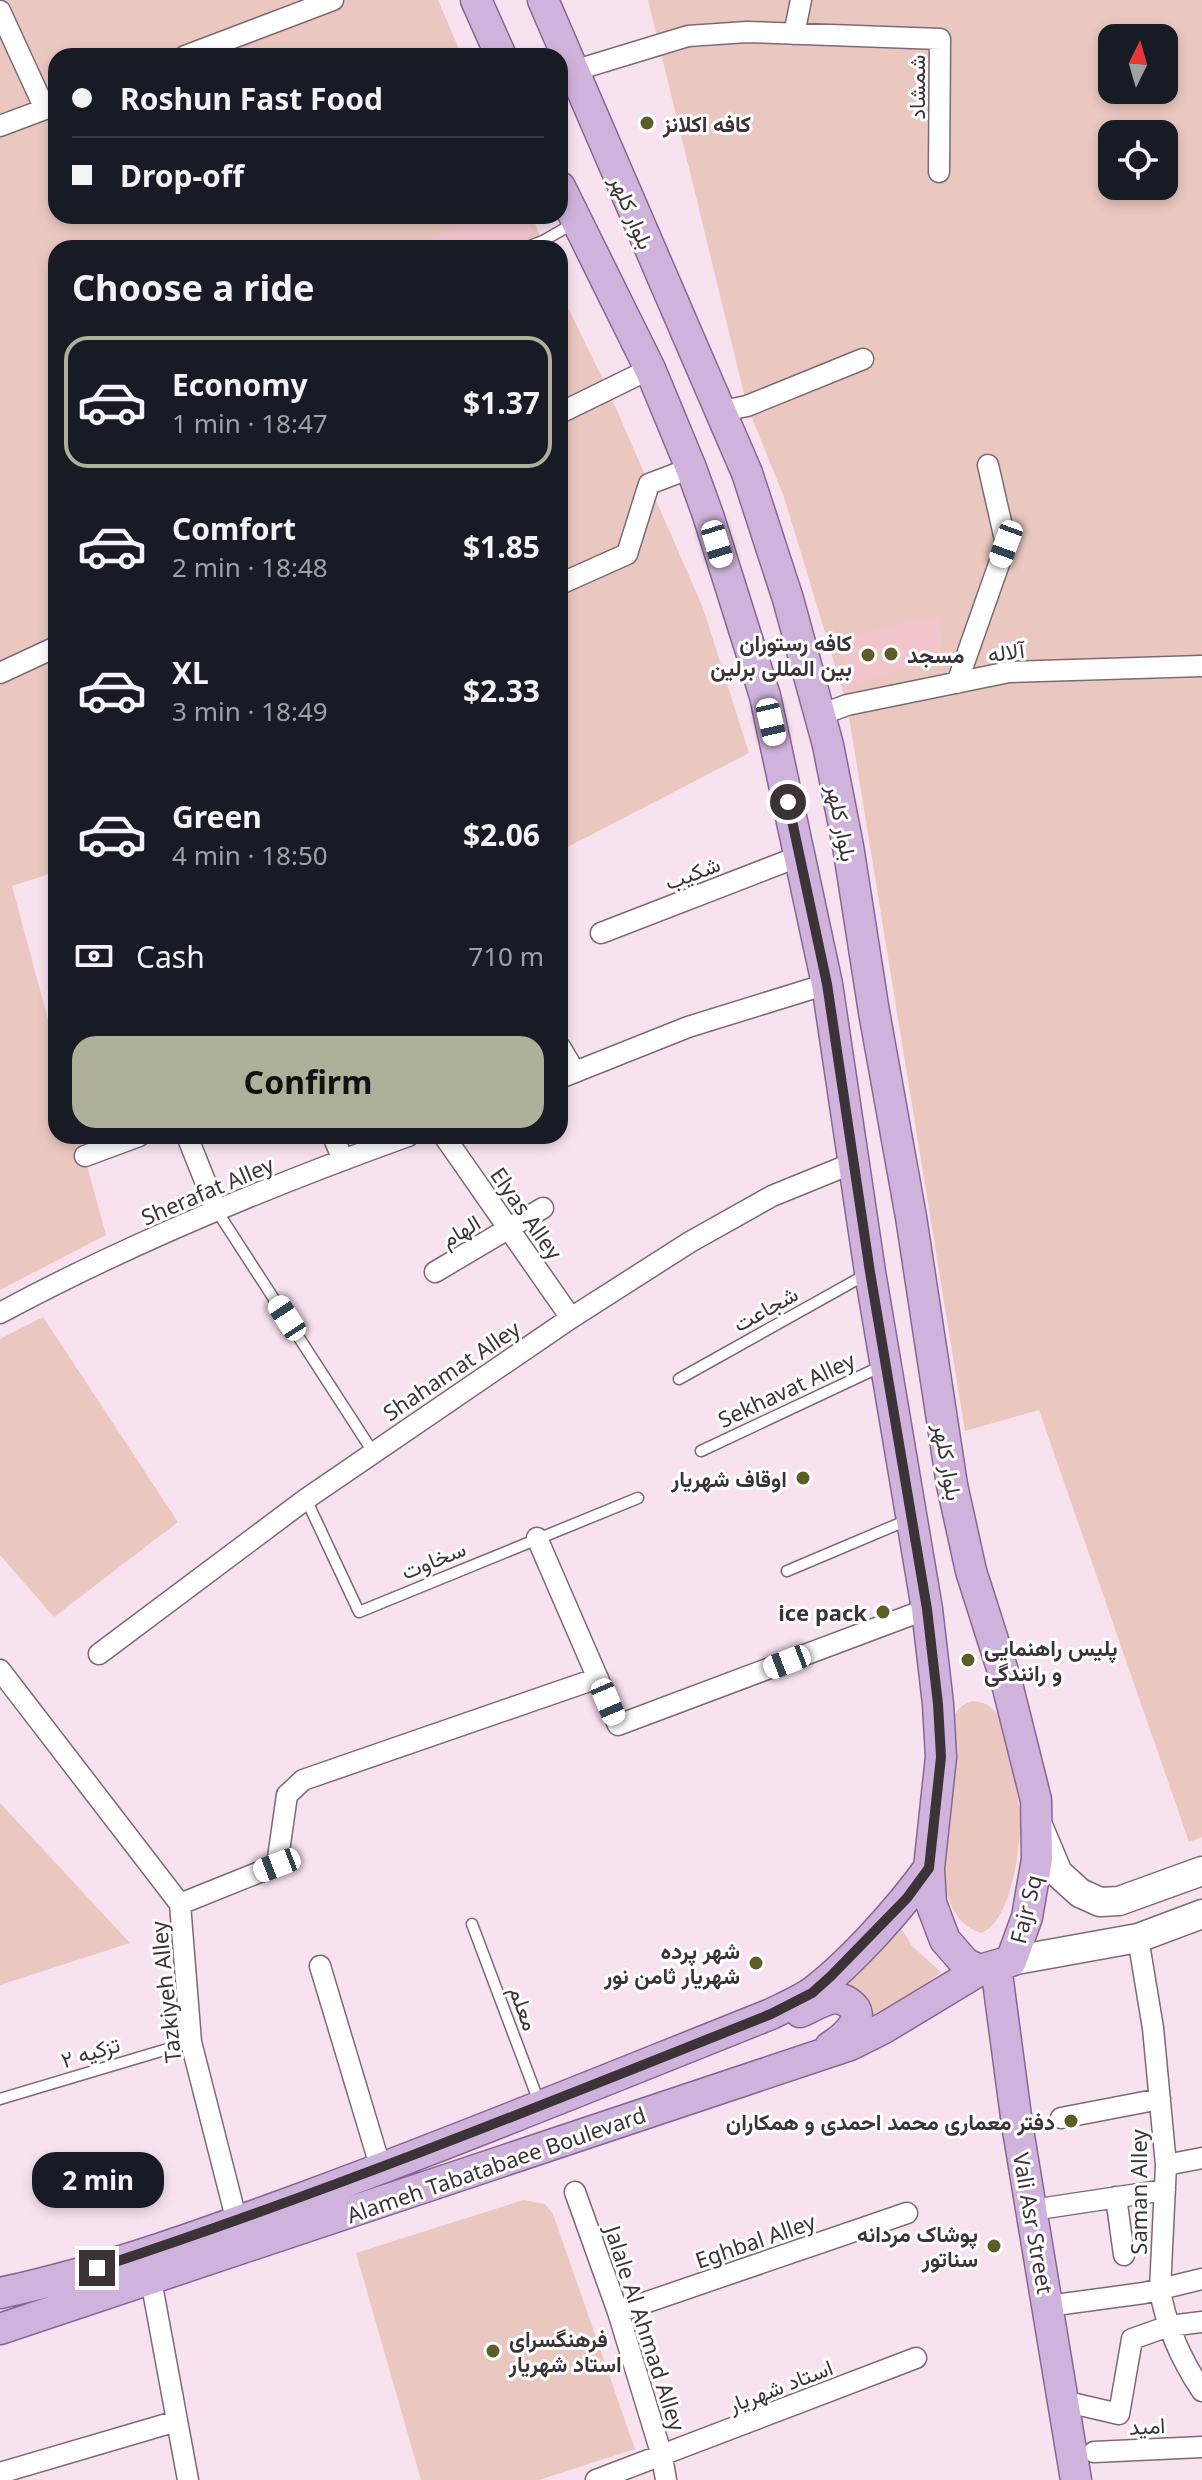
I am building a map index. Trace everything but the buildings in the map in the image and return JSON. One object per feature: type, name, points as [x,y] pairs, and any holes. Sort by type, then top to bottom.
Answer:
[{"type":"main road","points":[[476,0],[497,48]]},
{"type":"main road","name":"بلوار کلهر","points":[[543,0],[563,48]]},
{"type":"main road","name":"بلوار کلهر","points":[[568,59],[718,412],[747,473],[820,715],[848,846],[911,1217],[952,1485],[971,1571],[1007,1684]]},
{"type":"main road","name":"بلوار کلهر","points":[[568,204],[650,369],[708,515],[765,696],[800,856],[827,984],[870,1272],[927,1609],[941,1757],[929,1868]]},
{"type":"main road","name":"Fajr Sq","points":[[996,1966],[1027,1917],[1039,1828],[1024,1745],[1007,1684]]},
{"type":"main road","points":[[1039,1828],[1058,1873],[1080,1893],[1100,1902],[1119,1901],[1202,1871]]},
{"type":"main road","points":[[929,1868],[931,1903],[945,1940],[966,1964],[996,1966],[1138,1938],[1202,1914]]},
{"type":"main road","name":"Alameh Tabatabaee Boulevard","points":[[0,2293],[69,2277],[237,2222],[381,2169],[771,2014],[812,1993],[831,1976],[907,1898],[929,1868]]},
{"type":"main road","name":"Alameh Tabatabaee Boulevard","points":[[0,2329],[850,2045],[996,1966]]},
{"type":"main road","name":"Vali Asr Street","points":[[996,1966],[1076,2480]]},
{"type":"main road","points":[[716,2036],[789,2017],[830,1999],[844,1999],[854,2007],[857,2018],[852,2029],[815,2057]]},
{"type":"street","points":[[206,48],[333,0]]},
{"type":"street","points":[[794,34],[801,0]]},
{"type":"street","points":[[0,11],[48,103]]},
{"type":"street","name":"شمشاد","points":[[573,71],[688,36],[747,32],[940,39],[939,172]]},
{"type":"street","points":[[0,126],[48,108]]},
{"type":"street","points":[[718,412],[747,406],[863,359]]},
{"type":"street","points":[[568,409],[650,369]]},
{"type":"street","points":[[957,683],[1006,544],[988,465]]},
{"type":"street","points":[[568,580],[627,554],[649,484],[691,468]]},
{"type":"street","points":[[0,673],[48,651]]},
{"type":"street","name":"آلاله","points":[[820,715],[847,705],[1009,672],[1202,666]]},
{"type":"street","name":"شکیب","points":[[601,933],[800,856]]},
{"type":"street","points":[[568,1075],[688,1027],[827,984]]},
{"type":"street","points":[[85,1156],[117,1144]]},
{"type":"street","points":[[190,1144],[217,1211]]},
{"type":"street","points":[[336,1144],[343,1160]]},
{"type":"street","name":"Sherafat Alley","points":[[0,1313],[73,1276],[217,1211],[386,1144]]},
{"type":"street","name":"Elyas Alley","points":[[450,1144],[571,1318]]},
{"type":"street","name":"Shahamat Alley","points":[[99,1654],[306,1499],[571,1318],[690,1242],[772,1196],[853,1163]]},
{"type":"street","name":"الهام","points":[[435,1272],[543,1208]]},
{"type":"street","points":[[537,1538],[618,1725],[927,1609]]},
{"type":"street","name":"Tazkiyeh Alley","points":[[0,1670],[180,1904],[191,2042],[237,2222]]},
{"type":"street","points":[[180,1904],[277,1865],[287,1795],[303,1780],[598,1678]]},
{"type":"street","name":"Saman Alley","points":[[1138,1938],[1153,2028],[1166,2165],[1160,2290],[1169,2326],[1200,2383]]},
{"type":"street","points":[[320,1966],[381,2169]]},
{"type":"street","points":[[1061,2118],[1160,2099]]},
{"type":"street","points":[[1166,2165],[1202,2158]]},
{"type":"street","points":[[1032,2210],[1165,2190]]},
{"type":"street","name":"Jalale Al Ahmad Alley","points":[[575,2192],[618,2312],[662,2456],[666,2480]]},
{"type":"street","points":[[1116,2197],[1124,2255]]},
{"type":"street","name":"Eghbal Alley","points":[[618,2312],[907,2213]]},
{"type":"street","points":[[1048,2306],[1160,2290],[1202,2279]]},
{"type":"street","points":[[151,2280],[188,2480]]},
{"type":"street","points":[[1063,2401],[1119,2414],[1132,2339],[1169,2326],[1202,2322]]},
{"type":"street","name":"استاد شهریار","points":[[596,2480],[916,2358]]},
{"type":"street","points":[[0,2473],[177,2421]]},
{"type":"street","name":"امید","points":[[1094,2452],[1202,2447]]},
{"type":"lane","points":[[545,240],[576,222]]},
{"type":"lane","points":[[217,1211],[373,1452]]},
{"type":"lane","name":"شجاعت","points":[[679,1379],[870,1272]]},
{"type":"lane","name":"Sekhavat Alley","points":[[701,1451],[887,1363]]},
{"type":"lane","name":"سخاوت","points":[[306,1499],[359,1612],[638,1498]]},
{"type":"lane","points":[[787,1571],[911,1519]]},
{"type":"lane","name":"معلم","points":[[472,1924],[540,2106]]},
{"type":"lane","name":"تزکیه ۲","points":[[0,2099],[191,2042]]},
{"type":"shaded area","points":[[0,0],[438,0],[459,48],[48,48],[48,224],[535,224],[542,240],[48,240],[48,875],[12,886],[48,1019],[48,1144],[81,1144],[106,1235],[0,1290]]},
{"type":"shaded area","points":[[648,0],[1202,0],[1202,1837],[1189,1842],[1039,1410],[965,1431],[847,705],[784,497],[747,406]]},
{"type":"shaded area","points":[[568,308],[608,390],[703,608],[749,753],[568,847]]},
{"type":"shaded area","points":[[43,1317],[178,1522],[54,1617],[0,1555],[0,1339]]},
{"type":"shaded area","points":[[972,1701],[989,1706],[999,1717],[1014,1775],[1020,1815],[1018,1852],[1006,1902],[991,1927],[981,1933],[964,1923],[953,1909],[944,1871],[950,1724],[958,1710]]},
{"type":"shaded area","points":[[0,1803],[130,1943],[0,1985]]},
{"type":"shaded area","points":[[898,1923],[912,1946],[941,1972],[868,2029],[842,1987]]},
{"type":"shaded area","name":"فرهنگسرای استاد شهریار","points":[[523,2200],[545,2204],[553,2214],[635,2449],[539,2480],[421,2480],[356,2253]]},
{"type":"place","name":"کافه اکلانز","points":[[647,123]]},
{"type":"place","name":"مسجد","points":[[891,654]]},
{"type":"place","name":"کافه رستوران بین المللی برلین","points":[[868,655]]},
{"type":"place","name":"اوقاف شهریار","points":[[803,1478]]},
{"type":"place","name":"ice pack","points":[[883,1612]]},
{"type":"place","name":"پلیس راهنمایی و رانندگی","points":[[968,1660]]},
{"type":"place","name":"شهر پرده شهریار ثامن نور","points":[[756,1963]]},
{"type":"place","name":"دفتر معماری محمد احمدی و همکاران","points":[[1071,2121]]},
{"type":"place","name":"پوشاک مردانه سناتور","points":[[994,2246]]},
{"type":"place","name":"فرهنگسرای استاد شهریار","points":[[493,2351]]},
{"type":"route","points":[[97,2268],[237,2222],[381,2169],[771,2014],[812,1993],[831,1976],[907,1898],[929,1868],[941,1757],[927,1609],[870,1272],[827,984],[788,802]]}]
